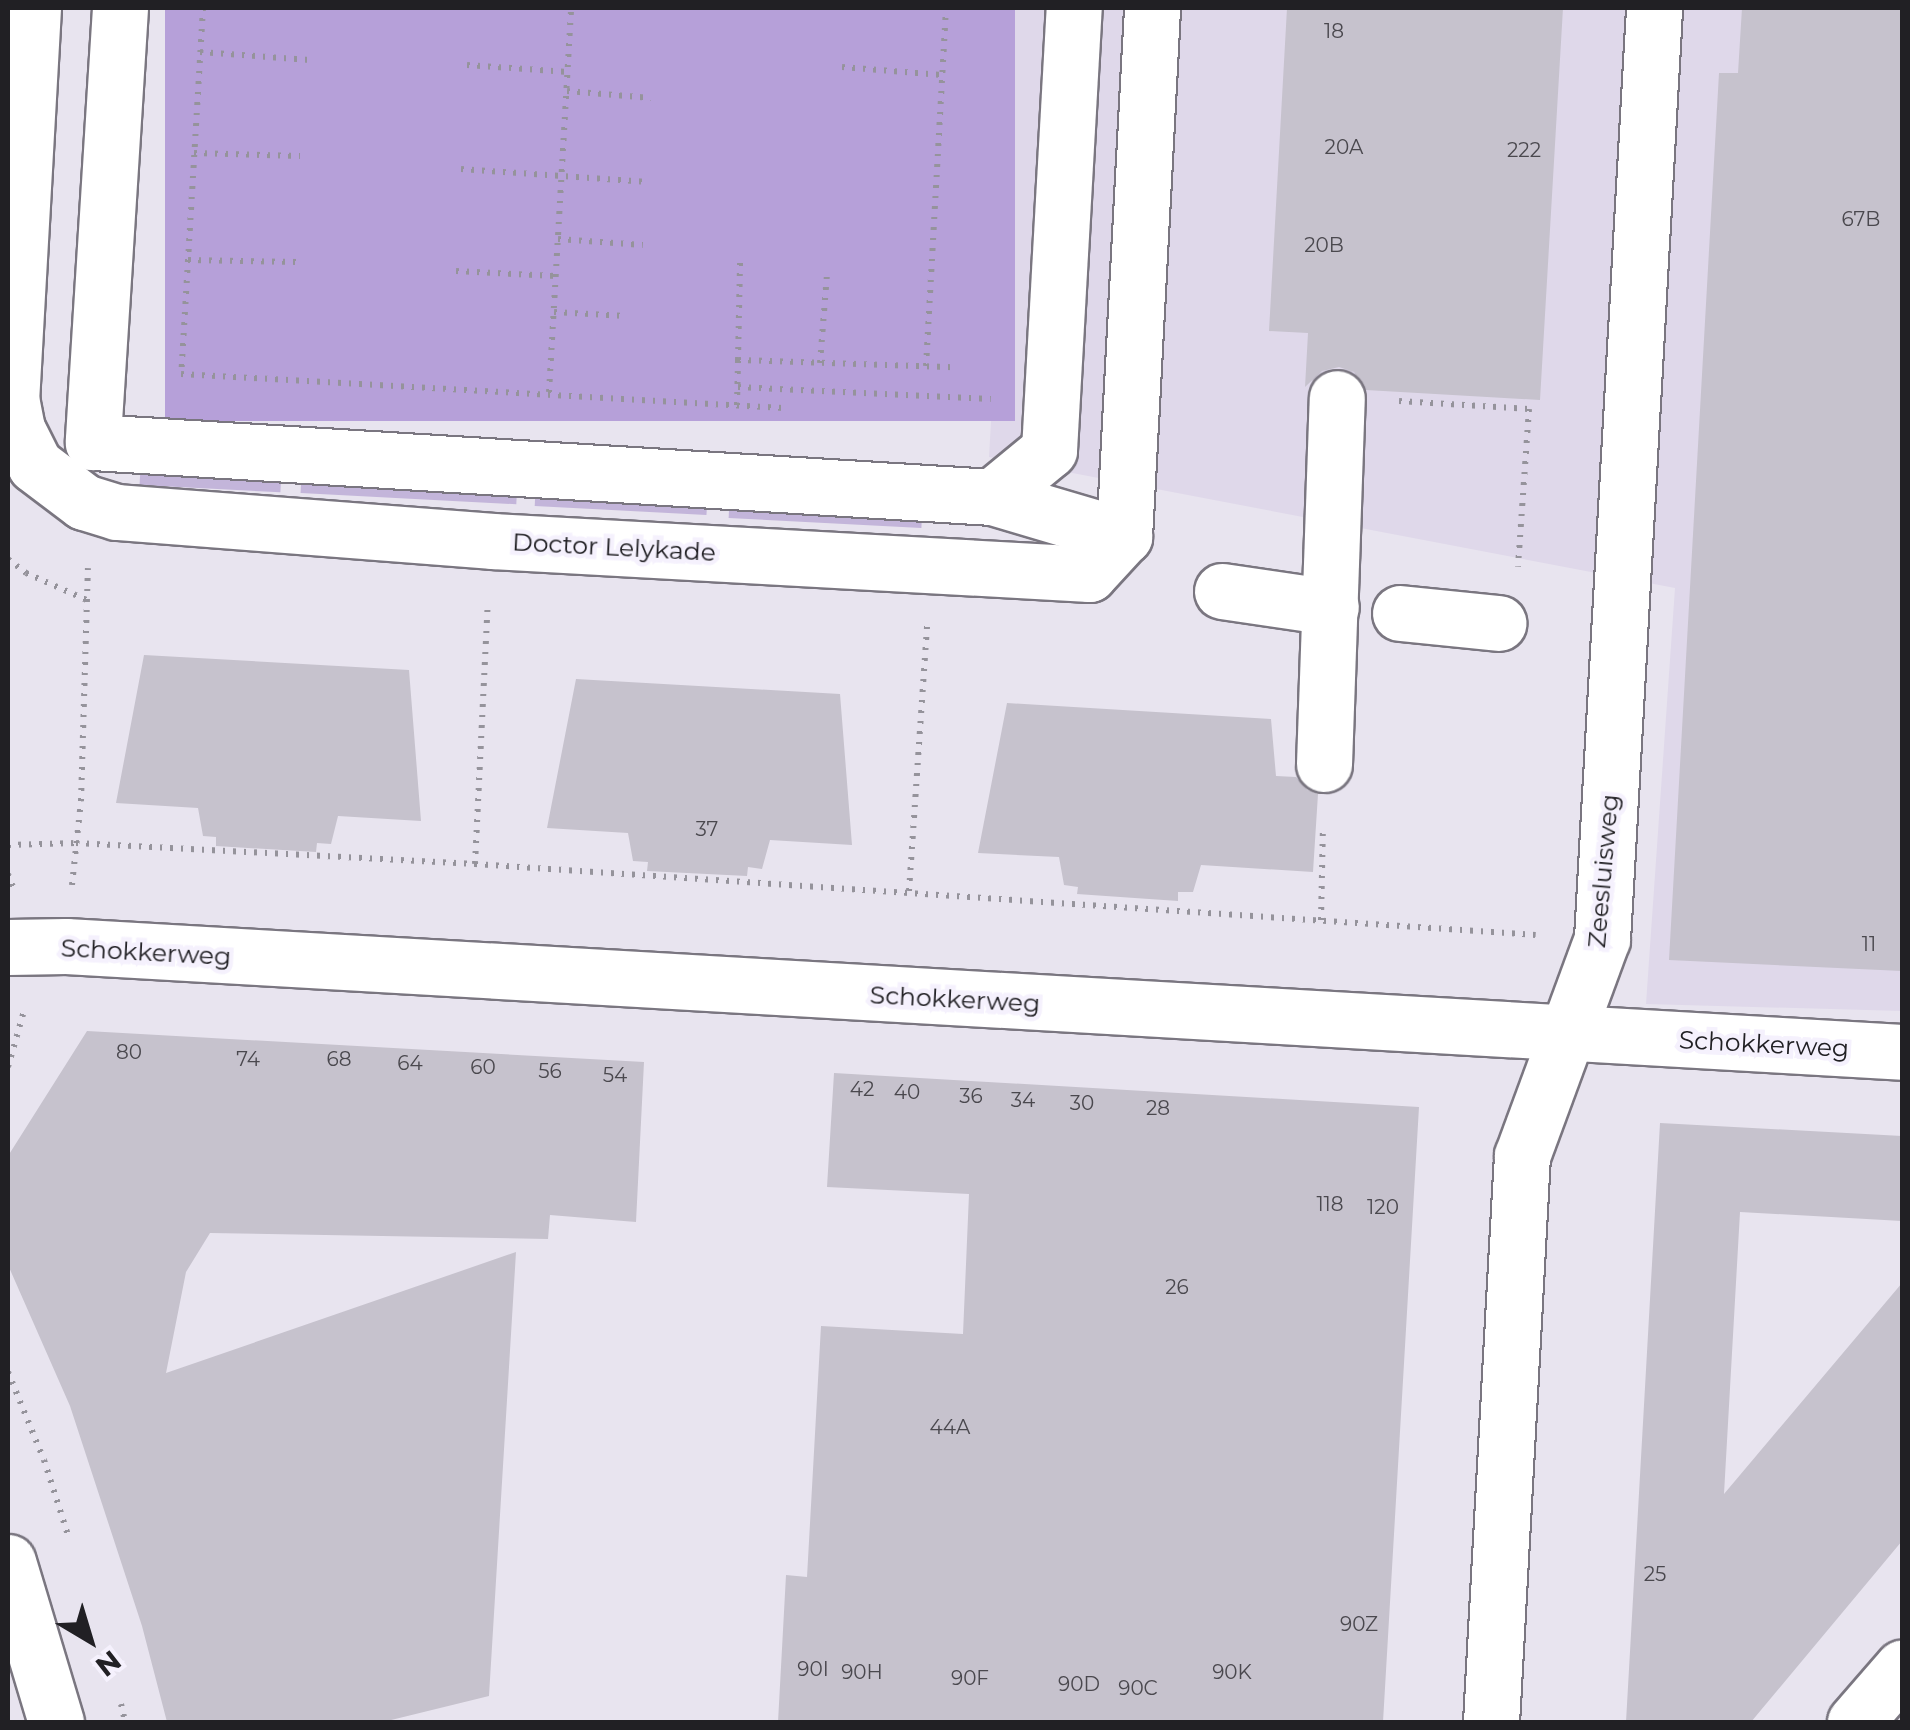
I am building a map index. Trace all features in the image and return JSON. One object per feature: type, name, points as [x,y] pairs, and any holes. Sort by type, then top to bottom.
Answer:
[{"type":"street","name":"Doctor Lelykade","points":[[33,8],[12,398],[17,430],[36,465],[84,502],[117,512],[492,541],[1089,574],[1124,536]]},
{"type":"street","points":[[120,8],[92,442],[992,497],[1124,536],[1152,8]]},
{"type":"street","points":[[992,497],[1049,450],[1074,8]]},
{"type":"street","name":"Zeesluisweg","points":[[1491,1722],[1522,1156],[1602,939],[1654,8]]},
{"type":"street","points":[[1324,764],[1338,398]]},
{"type":"street","points":[[1222,591],[1330,607]]},
{"type":"street","points":[[1400,613],[1508,598]]},
{"type":"street","name":"Schokkerweg","points":[[8,948],[66,946],[1902,1052]]},
{"type":"street","points":[[8,1562],[56,1722]]},
{"type":"street","points":[[1855,1722],[1902,1668]]},
{"type":"path","points":[[203,8],[181,374],[782,408]]},
{"type":"path","points":[[550,392],[571,8]]},
{"type":"path","points":[[926,366],[946,8]]},
{"type":"path","points":[[200,52],[310,60]]},
{"type":"path","points":[[468,65],[568,72]]},
{"type":"path","points":[[842,67],[942,75]]},
{"type":"path","points":[[567,91],[652,98]]},
{"type":"path","points":[[194,153],[300,156]]},
{"type":"path","points":[[461,169],[645,182]]},
{"type":"path","points":[[558,239],[642,245]]},
{"type":"path","points":[[188,260],[298,262]]},
{"type":"path","points":[[737,405],[740,263]]},
{"type":"path","points":[[456,272],[556,276]]},
{"type":"path","points":[[820,363],[827,274]]},
{"type":"path","points":[[554,312],[626,316]]},
{"type":"path","points":[[738,360],[954,367]]},
{"type":"path","points":[[738,387],[1052,402]]},
{"type":"path","points":[[1396,420],[1398,401],[1528,410],[1508,598]]},
{"type":"path","points":[[8,558],[26,573],[86,600]]},
{"type":"path","points":[[66,946],[76,843],[88,576]]},
{"type":"path","points":[[475,864],[487,612]]},
{"type":"path","points":[[909,892],[927,635]]},
{"type":"path","points":[[8,844],[76,843],[475,864],[1602,939]]},
{"type":"path","points":[[1321,920],[1322,871]]},
{"type":"path","points":[[8,1067],[25,1007]]},
{"type":"shaded area","points":[[165,8],[1015,8],[1015,421],[165,421]]},
{"type":"shaded area","points":[[1015,8],[1902,8],[1902,1011],[1646,1004],[1675,588],[989,457]]},
{"type":"shaded area","points":[[141,458],[282,465],[280,492],[140,485]]},
{"type":"shaded area","points":[[302,466],[518,477],[516,504],[301,493]]},
{"type":"shaded area","points":[[536,481],[708,490],[706,515],[535,506]]},
{"type":"shaded area","points":[[730,492],[923,502],[921,528],[729,518]]},
{"type":"building","points":[[1287,8],[1563,8],[1540,400],[1366,390],[1354,372],[1339,367],[1322,371],[1305,387],[1308,333],[1269,331]]},
{"type":"building","points":[[1742,8],[1902,8],[1902,971],[1669,960],[1719,73],[1738,73]]},
{"type":"building","points":[[144,655],[409,670],[421,821],[338,816],[331,844],[317,843],[316,852],[216,846],[216,837],[203,836],[198,808],[116,803]]},
{"type":"building","points":[[576,679],[840,694],[852,845],[770,840],[762,869],[748,867],[747,876],[647,871],[648,862],[633,861],[628,833],[547,828]]},
{"type":"building","points":[[1007,703],[1271,719],[1276,776],[1296,777],[1307,790],[1318,794],[1313,872],[1201,865],[1193,892],[1178,892],[1178,901],[1077,894],[1078,887],[1064,885],[1059,857],[978,853]]},
{"type":"building","points":[[87,1031],[644,1062],[636,1222],[550,1215],[548,1239],[210,1233],[186,1272],[166,1373],[516,1252],[489,1696],[383,1722],[167,1722],[142,1626],[70,1406],[8,1265],[8,1156]]},
{"type":"building","points":[[834,1073],[1419,1107],[1383,1722],[778,1722],[786,1575],[807,1577],[821,1326],[963,1334],[969,1194],[827,1187]]},
{"type":"building","points":[[1660,1123],[1902,1136],[1902,1221],[1740,1212],[1724,1494],[1902,1283],[1902,1541],[1751,1722],[1626,1722]]}]
